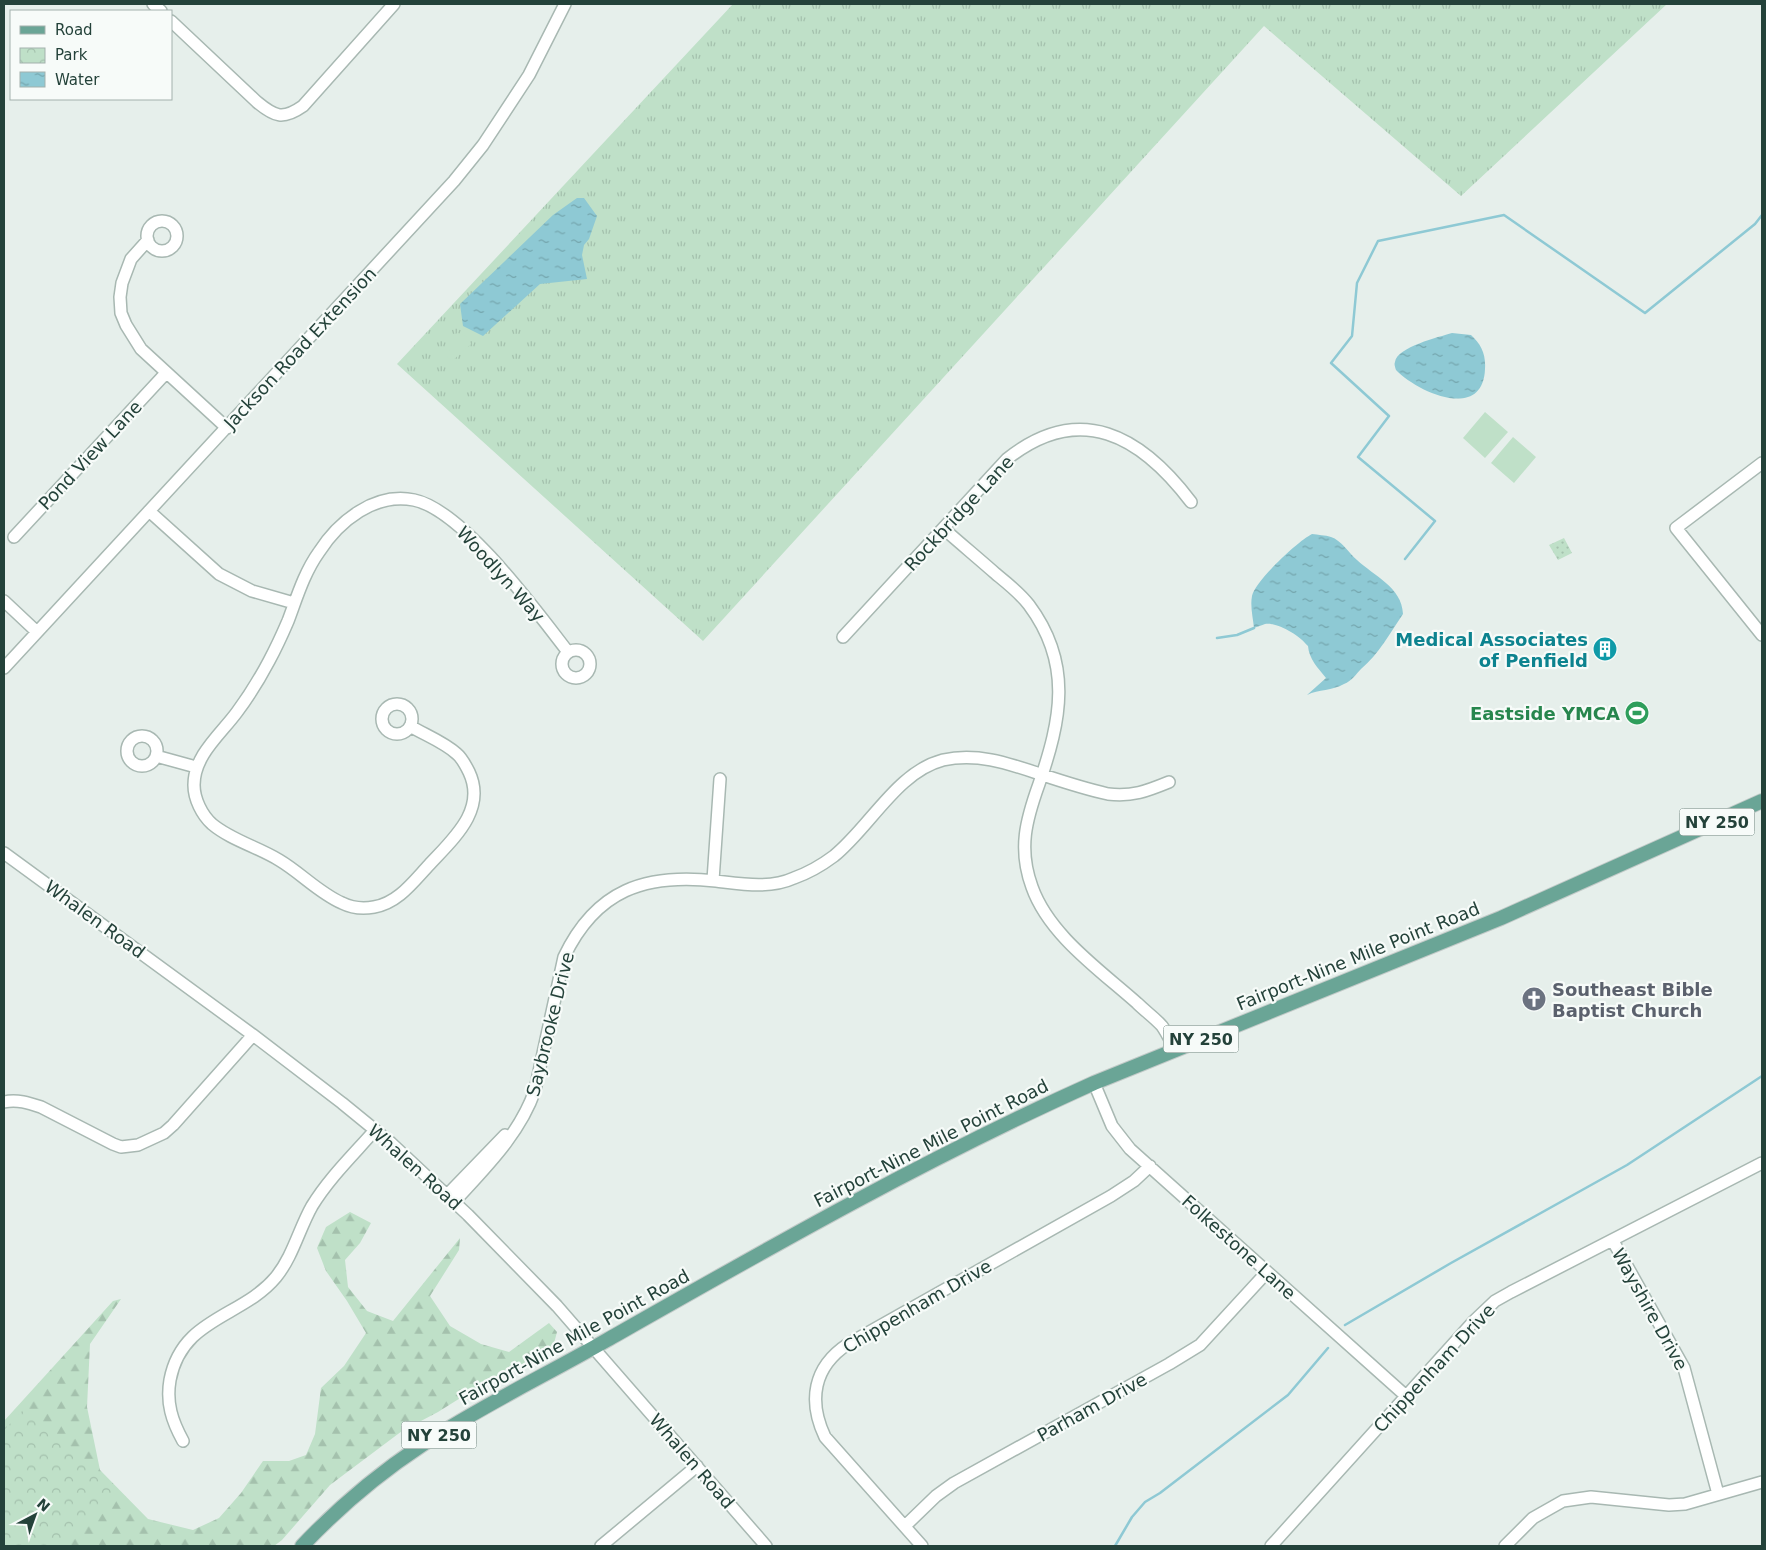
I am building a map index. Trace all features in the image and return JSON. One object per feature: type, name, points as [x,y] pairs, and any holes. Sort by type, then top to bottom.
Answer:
[{"type":"main road","name":"Fairport-Nine Mile Point Road","points":[[302,1546],[354,1497],[422,1445],[888,1183],[974,1139],[1094,1083],[1501,918],[1762,801]]},
{"type":"street","points":[[172,22],[257,102],[267,110],[282,116],[288,115],[303,106],[388,13],[394,4]]},
{"type":"street","name":"Jackson Road Extension","points":[[4,668],[454,181],[483,145],[529,74],[565,4]]},
{"type":"street","points":[[148,240],[130,259],[122,283],[120,297],[126,325],[136,343],[227,428]]},
{"type":"street","name":"Pond View Lane","points":[[14,537],[166,373]]},
{"type":"street","name":"Rockbridge Lane","points":[[843,637],[1007,459],[1031,442],[1060,431],[1095,430],[1121,438],[1159,466],[1177,483],[1191,502]]},
{"type":"street","points":[[1762,464],[1676,528],[1762,635]]},
{"type":"street","name":"Woodlyn Way","points":[[196,768],[204,754],[252,690],[280,640],[311,564],[330,536],[353,515],[382,502],[414,500],[428,505],[458,525],[514,583],[568,652]]},
{"type":"street","points":[[149,511],[219,574],[252,591],[294,603]]},
{"type":"street","points":[[944,529],[1012,587],[1028,604],[1050,642],[1056,664],[1060,686],[1058,716],[1053,740],[1026,823],[1024,844],[1031,886],[1040,906],[1052,925],[1161,1025],[1175,1050]]},
{"type":"street","points":[[4,600],[37,632]]},
{"type":"street","points":[[156,756],[196,768],[194,787],[197,800],[203,813],[224,832],[280,860],[342,904],[354,908],[373,907],[392,901],[404,891],[462,827],[470,815],[474,804],[472,780],[458,755],[410,726]]},
{"type":"street","name":"Saybrooke Drive","points":[[451,1199],[494,1158],[529,1107],[535,1090],[564,957],[573,938],[584,923],[597,909],[612,898],[631,888],[649,882],[668,879],[763,884],[793,879],[834,856],[908,777],[942,760],[982,757],[1002,761],[1108,794],[1125,796],[1146,791],[1169,782]]},
{"type":"street","points":[[713,880],[720,779]]},
{"type":"street","name":"Whalen Road","points":[[4,853],[252,1035],[376,1130],[526,1272],[766,1546]]},
{"type":"street","points":[[4,1102],[19,1101],[31,1103],[113,1144],[121,1146],[138,1145],[164,1133],[173,1125],[252,1035]]},
{"type":"street","name":"Folkestone Lane","points":[[1094,1083],[1118,1135],[1130,1149],[1406,1396]]},
{"type":"street","points":[[183,1441],[170,1414],[169,1396],[172,1373],[182,1349],[195,1333],[260,1291],[276,1277],[290,1254],[316,1199],[376,1130]]},
{"type":"street","name":"Chippenham Drive","points":[[1271,1546],[1406,1396],[1495,1301],[1762,1163]]},
{"type":"street","name":"Chippenham Drive","points":[[922,1546],[825,1437],[818,1422],[816,1397],[821,1373],[826,1364],[838,1351],[856,1339],[1110,1196],[1134,1181],[1150,1166]]},
{"type":"street","name":"Wayshire Drive","points":[[1612,1241],[1684,1368],[1718,1494]]},
{"type":"street","name":"Parham Drive","points":[[905,1526],[936,1496],[954,1483],[1200,1345],[1267,1272]]},
{"type":"street","points":[[601,1546],[696,1466]]},
{"type":"street","points":[[1505,1546],[1533,1518],[1563,1501],[1601,1498],[1669,1505],[1685,1504],[1762,1482]]},
{"type":"green space","points":[[733,4],[1667,4],[1461,196],[1264,26],[703,641],[397,364]]},
{"type":"green space","points":[[457,333],[466,336],[471,344],[452,361],[446,356],[446,353],[453,347],[453,338]]},
{"type":"green space","points":[[1485,412],[1508,432],[1485,458],[1463,438]]},
{"type":"green space","points":[[1513,437],[1536,457],[1514,483],[1491,463]]},
{"type":"green space","points":[[1564,538],[1572,553],[1558,560],[1549,545]]},
{"type":"green space","points":[[350,1212],[371,1223],[360,1243],[345,1260],[348,1287],[367,1311],[393,1321],[460,1238],[459,1250],[430,1296],[450,1326],[481,1344],[509,1352],[549,1323],[557,1332],[553,1347],[489,1380],[438,1412],[402,1431],[330,1485],[282,1540],[274,1546],[4,1546],[4,1421],[113,1301],[121,1299],[90,1344],[87,1407],[100,1470],[148,1519],[193,1530],[219,1518],[241,1493],[263,1461],[289,1461],[306,1455],[315,1434],[321,1388],[344,1366],[366,1333],[326,1271],[317,1248],[326,1227]]},
{"type":"green space","points":[[26,1407],[118,1489],[63,1546],[4,1546],[4,1430]]},
{"type":"water","points":[[577,198],[584,198],[597,216],[589,239],[584,245],[582,255],[587,279],[540,284],[483,336],[463,326],[460,304],[553,215]]},
{"type":"water","points":[[1452,333],[1471,335],[1478,342],[1484,354],[1485,369],[1481,385],[1473,395],[1461,398],[1448,398],[1418,387],[1396,370],[1395,362],[1397,357],[1410,347]]},
{"type":"water","points":[[1312,534],[1331,537],[1342,544],[1357,560],[1392,589],[1398,596],[1403,614],[1379,650],[1352,679],[1339,686],[1307,695],[1326,678],[1312,659],[1308,646],[1295,634],[1283,627],[1265,624],[1254,628],[1251,604],[1255,589],[1261,581],[1288,553]]},
{"type":"waterway","points":[[1405,559],[1435,521],[1358,457],[1389,416],[1331,363],[1352,336],[1357,283],[1378,241],[1504,215],[1645,313],[1755,224],[1762,215]]},
{"type":"waterway","points":[[1217,638],[1237,635],[1254,628]]},
{"type":"waterway","points":[[1345,1325],[1451,1263],[1627,1165],[1762,1076]]},
{"type":"waterway","points":[[1115,1546],[1132,1517],[1145,1502],[1160,1493],[1288,1395],[1328,1348]]},
{"type":"place","name":"Medical Associates of Penfield","points":[[1605,649]]},
{"type":"place","name":"Eastside YMCA","points":[[1637,713]]},
{"type":"place","name":"Southeast Bible Baptist Church","points":[[1534,999]]}]
